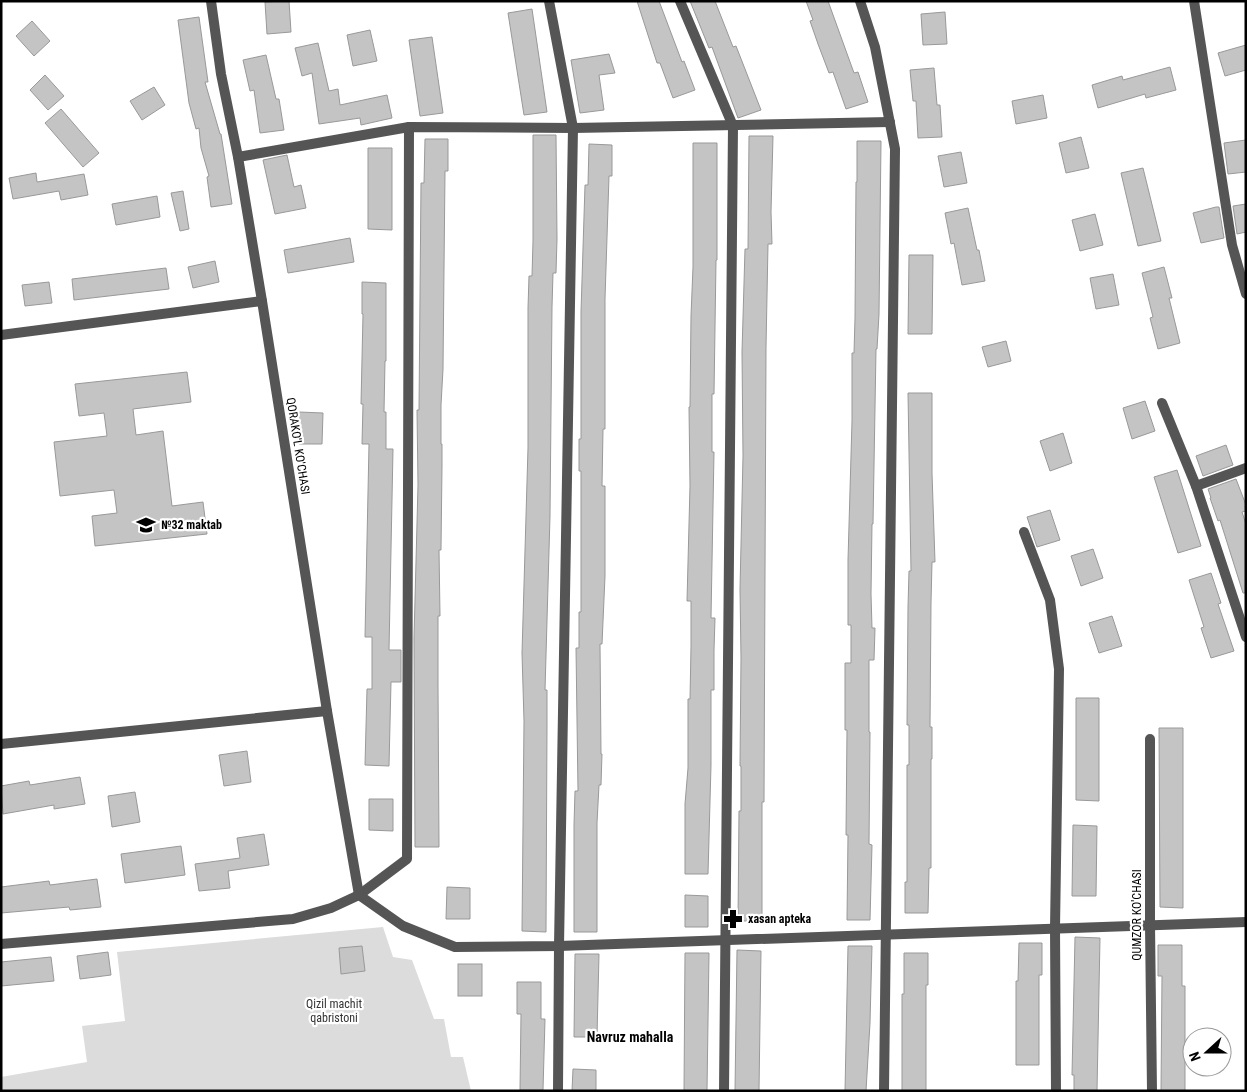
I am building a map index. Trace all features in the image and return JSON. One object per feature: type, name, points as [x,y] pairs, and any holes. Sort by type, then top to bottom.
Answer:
[{"type":"street","name":"QORAKO'L KO'CHASI","points":[[211,1],[221,74],[238,157],[327,711],[359,896]]},
{"type":"street","points":[[549,1],[573,128],[558,1091]]},
{"type":"street","points":[[680,1],[732,126],[724,1091]]},
{"type":"street","points":[[860,1],[875,47],[895,149],[884,1091]]},
{"type":"street","points":[[1194,1],[1232,246],[1246,294]]},
{"type":"street","points":[[238,157],[409,127],[573,128],[890,122]]},
{"type":"street","points":[[1,944],[293,919],[331,908],[359,896],[407,859],[409,127]]},
{"type":"street","points":[[1,335],[262,301]]},
{"type":"street","points":[[1162,403],[1196,486],[1246,637]]},
{"type":"street","points":[[1196,486],[1246,468]]},
{"type":"street","points":[[1024,532],[1050,600],[1059,669],[1055,928],[1056,1091]]},
{"type":"street","points":[[1,744],[327,711]]},
{"type":"street","name":"QUMZOR KO'CHASI","points":[[1150,739],[1152,1091]]},
{"type":"street","points":[[359,896],[403,926],[455,947],[559,946],[1246,922]]},
{"type":"green space","name":"Qizil machit qabristoni","points":[[383,927],[393,957],[412,960],[434,1019],[444,1019],[451,1057],[463,1057],[471,1091],[1,1091],[1,1077],[87,1062],[82,1026],[125,1021],[117,952]]},
{"type":"building","points":[[289,1],[291,32],[267,34],[265,2]]},
{"type":"building","points":[[637,1],[659,1],[682,62],[684,61],[695,90],[673,98],[660,63],[657,63]]},
{"type":"building","points":[[690,1],[715,1],[733,47],[736,46],[761,110],[738,118],[712,47],[709,48]]},
{"type":"building","points":[[806,1],[828,1],[854,73],[858,72],[868,102],[846,109],[833,72],[829,73],[818,44],[810,21],[813,20]]},
{"type":"building","points":[[532,9],[547,112],[524,115],[508,13]]},
{"type":"building","points":[[945,12],[947,44],[923,45],[921,14]]},
{"type":"building","points":[[199,17],[208,82],[205,82],[221,134],[232,204],[211,207],[207,177],[209,176],[201,148],[199,128],[196,129],[189,103],[178,20]]},
{"type":"building","points":[[32,21],[50,41],[34,56],[16,36]]},
{"type":"building","points":[[370,30],[377,61],[353,66],[347,35]]},
{"type":"building","points":[[432,37],[443,113],[420,116],[409,40]]},
{"type":"building","points":[[318,43],[329,91],[338,89],[340,105],[387,95],[392,118],[361,125],[360,118],[319,124],[312,73],[302,76],[295,48]]},
{"type":"building","points":[[1246,45],[1246,70],[1225,76],[1218,53]]},
{"type":"building","points":[[609,54],[615,73],[599,75],[604,110],[580,113],[571,60]]},
{"type":"building","points":[[266,55],[276,99],[279,99],[284,130],[260,133],[254,90],[250,91],[243,60]]},
{"type":"building","points":[[1170,67],[1176,90],[1146,98],[1145,94],[1098,108],[1092,85],[1122,76],[1123,80]]},
{"type":"building","points":[[934,68],[937,105],[940,105],[942,137],[918,138],[916,101],[913,101],[910,70]]},
{"type":"building","points":[[45,75],[64,96],[48,110],[30,90]]},
{"type":"building","points":[[154,87],[165,105],[142,120],[130,101]]},
{"type":"building","points":[[1043,95],[1047,118],[1016,124],[1012,101]]},
{"type":"building","points":[[61,109],[99,153],[83,167],[45,123]]},
{"type":"building","points":[[533,135],[556,135],[557,239],[552,307],[550,516],[545,690],[547,690],[546,932],[522,931],[524,721],[522,653],[528,448],[528,308],[529,276],[532,276],[533,241]]},
{"type":"building","points":[[749,136],[773,136],[772,244],[768,244],[766,348],[762,921],[738,921],[739,811],[741,811],[742,352],[745,249],[748,249]]},
{"type":"building","points":[[1081,137],[1089,168],[1066,173],[1059,143]]},
{"type":"building","points":[[425,139],[448,139],[448,171],[445,171],[441,405],[441,550],[439,550],[440,616],[438,616],[439,847],[415,847],[414,638],[418,485],[417,410],[419,410],[421,183],[424,183]]},
{"type":"building","points":[[1246,140],[1246,172],[1228,174],[1224,143]]},
{"type":"building","points":[[857,141],[881,141],[879,314],[876,349],[871,594],[872,628],[875,628],[874,660],[869,660],[869,844],[872,845],[870,920],[847,920],[848,835],[846,835],[847,730],[845,730],[845,663],[851,663],[851,625],[848,625],[848,560],[852,353],[854,353],[855,318]]},
{"type":"building","points":[[693,143],[717,143],[717,260],[714,394],[712,394],[712,452],[714,452],[711,618],[715,618],[714,690],[711,690],[708,874],[685,874],[685,804],[688,768],[688,699],[690,699],[691,647],[691,601],[687,601],[693,267]]},
{"type":"building","points":[[589,144],[612,145],[612,176],[609,176],[605,299],[605,429],[603,429],[602,486],[605,486],[605,576],[602,644],[600,644],[602,754],[597,823],[597,932],[574,932],[574,825],[575,791],[578,791],[576,648],[579,648],[579,612],[581,612],[581,471],[579,471],[579,439],[581,439],[581,312],[585,185],[588,185]]},
{"type":"building","points":[[368,148],[392,148],[392,230],[368,229]]},
{"type":"building","points":[[961,152],[967,183],[944,187],[938,156]]},
{"type":"building","points":[[287,155],[294,187],[301,185],[306,208],[275,214],[263,160]]},
{"type":"building","points":[[1143,168],[1161,241],[1138,246],[1121,173]]},
{"type":"building","points":[[36,173],[37,182],[84,174],[88,195],[61,200],[59,191],[13,199],[9,178]]},
{"type":"building","points":[[183,191],[189,229],[180,231],[171,193]]},
{"type":"building","points":[[157,196],[160,217],[116,225],[112,204]]},
{"type":"building","points":[[1246,204],[1246,232],[1237,234],[1233,206]]},
{"type":"building","points":[[1219,207],[1224,238],[1201,243],[1193,213]]},
{"type":"building","points":[[968,208],[985,281],[962,285],[954,243],[951,244],[945,213]]},
{"type":"building","points":[[1095,214],[1103,245],[1080,251],[1072,220]]},
{"type":"building","points":[[350,238],[354,262],[288,273],[284,250]]},
{"type":"building","points":[[909,255],[933,255],[932,334],[908,334]]},
{"type":"building","points":[[215,261],[219,282],[193,288],[188,267]]},
{"type":"building","points":[[1164,267],[1180,343],[1158,349],[1150,318],[1153,317],[1142,273]]},
{"type":"building","points":[[166,268],[169,289],[74,300],[72,279]]},
{"type":"building","points":[[1113,274],[1119,305],[1096,309],[1090,278]]},
{"type":"building","points":[[49,282],[52,303],[25,306],[22,285]]},
{"type":"building","points":[[362,282],[386,283],[384,412],[386,412],[386,449],[393,449],[389,650],[401,650],[401,682],[391,682],[389,766],[365,765],[367,689],[372,689],[372,637],[365,637],[369,444],[362,444]]},
{"type":"building","points":[[1006,341],[1011,361],[988,367],[982,347]]},
{"type":"building","points":[[187,372],[191,402],[133,409],[136,435],[163,431],[172,506],[203,502],[207,534],[95,546],[92,516],[117,513],[114,490],[60,496],[54,442],[107,436],[104,413],[79,416],[75,384]]},
{"type":"building","points":[[908,393],[932,393],[935,562],[932,562],[931,603],[931,868],[929,868],[928,913],[905,913],[905,882],[907,882],[907,765],[909,765],[909,725],[907,725],[908,607],[909,571],[911,571]]},
{"type":"building","points":[[1145,401],[1155,431],[1132,439],[1123,408]]},
{"type":"building","points":[[299,412],[323,413],[322,444],[299,444]]},
{"type":"building","points":[[1063,433],[1072,463],[1050,471],[1040,441]]},
{"type":"building","points":[[1226,445],[1233,465],[1203,476],[1196,456]]},
{"type":"building","points":[[1177,470],[1201,546],[1178,553],[1154,477]]},
{"type":"building","points":[[1236,479],[1246,505],[1246,511],[1242,512],[1246,524],[1246,593],[1243,593],[1208,489]]},
{"type":"building","points":[[1050,510],[1060,540],[1037,547],[1027,517]]},
{"type":"building","points":[[1093,549],[1103,578],[1081,586],[1071,556]]},
{"type":"building","points":[[1211,573],[1221,603],[1218,604],[1234,651],[1211,658],[1201,628],[1204,627],[1189,580]]},
{"type":"building","points":[[1112,616],[1122,646],[1099,653],[1089,623]]},
{"type":"building","points":[[1076,698],[1099,698],[1099,801],[1076,800]]},
{"type":"building","points":[[1159,728],[1183,728],[1183,908],[1160,907]]},
{"type":"building","points":[[247,751],[251,782],[224,786],[219,755]]},
{"type":"building","points":[[80,777],[85,804],[54,809],[54,805],[3,814],[1,786],[29,781],[30,785]]},
{"type":"building","points":[[135,792],[140,822],[112,827],[108,796]]},
{"type":"building","points":[[369,799],[393,799],[393,831],[369,830]]},
{"type":"building","points":[[1073,825],[1097,826],[1096,896],[1072,896]]},
{"type":"building","points":[[264,834],[269,865],[228,871],[230,888],[199,891],[195,864],[240,858],[237,838]]},
{"type":"building","points":[[181,846],[185,875],[125,883],[121,854]]},
{"type":"building","points":[[97,879],[101,907],[70,910],[69,907],[1,913],[1,887],[49,881],[50,885]]},
{"type":"building","points":[[447,887],[470,888],[470,919],[446,919]]},
{"type":"building","points":[[685,895],[708,896],[708,927],[685,927]]},
{"type":"building","points":[[1075,937],[1100,938],[1097,1091],[1074,1091],[1074,1075],[1072,1075]]},
{"type":"building","points":[[1019,943],[1042,943],[1042,975],[1039,975],[1039,1065],[1016,1065],[1016,981],[1018,981]]},
{"type":"building","points":[[1158,945],[1182,945],[1185,1027],[1182,1027],[1182,1077],[1185,1077],[1185,1091],[1161,1091],[1162,976],[1158,976]]},
{"type":"building","points":[[362,946],[365,971],[341,974],[339,948]]},
{"type":"building","points":[[848,946],[872,946],[866,1091],[845,1091]]},
{"type":"building","points":[[737,950],[761,951],[759,1091],[735,1091]]},
{"type":"building","points":[[108,952],[111,975],[80,979],[77,956]]},
{"type":"building","points":[[685,953],[709,953],[707,1091],[684,1091]]},
{"type":"building","points":[[904,953],[928,953],[928,985],[926,985],[926,1091],[902,1091]]},
{"type":"building","points":[[575,954],[599,954],[597,1037],[574,1037]]},
{"type":"building","points":[[51,957],[54,981],[1,986],[1,962]]},
{"type":"building","points":[[458,964],[482,964],[482,996],[458,996]]},
{"type":"building","points":[[517,982],[541,982],[541,1019],[545,1019],[543,1090],[520,1090],[521,1014],[517,1014]]},
{"type":"building","points":[[573,1069],[596,1070],[596,1091],[572,1091]]},
{"type":"place","name":"№32 maktab","points":[[146,525]]},
{"type":"place","name":"xasan apteka","points":[[733,919]]},
{"type":"district","name":"Navruz mahalla","points":[[630,1037]]}]
